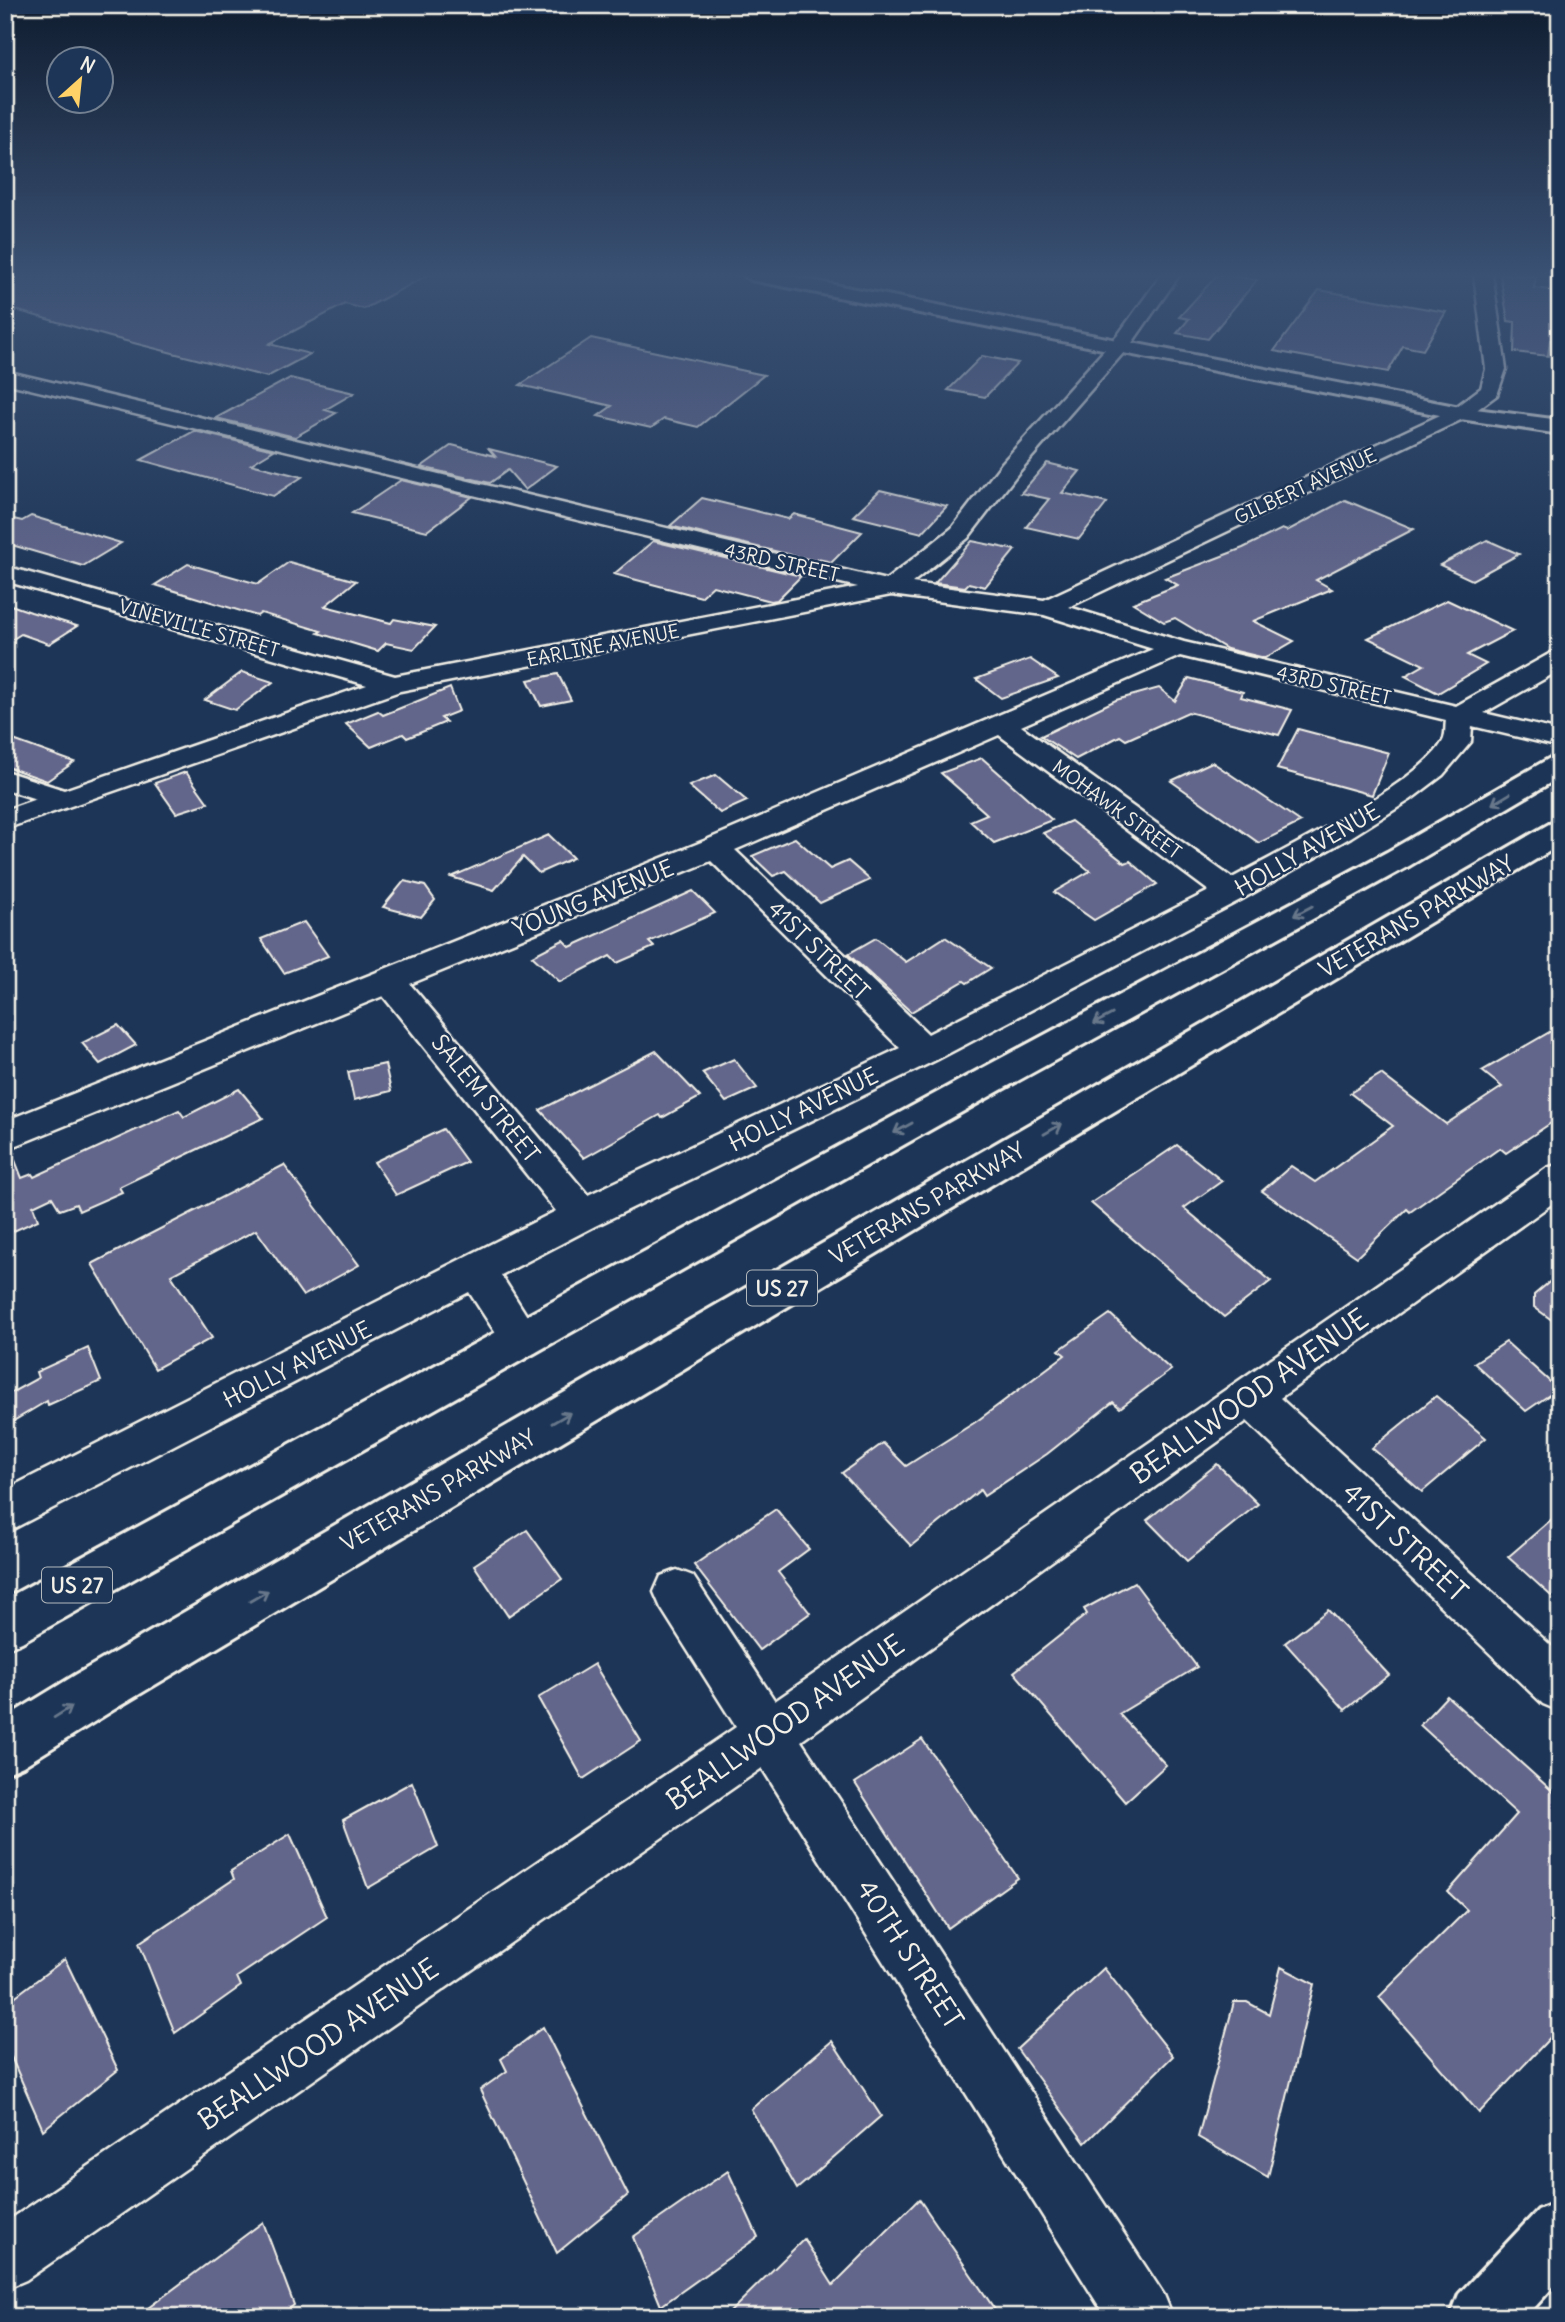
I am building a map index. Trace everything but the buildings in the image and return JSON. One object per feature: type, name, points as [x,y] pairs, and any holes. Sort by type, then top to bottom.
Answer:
[{"type":"main road","points":[[1301,382],[1460,413],[1560,427]]},
{"type":"main road","points":[[1460,413],[1504,426],[1560,437]]},
{"type":"main road","name":"US 27","points":[[5,1625],[988,1081],[1398,859],[1560,764]]},
{"type":"main road","name":"VETERANS PARKWAY","points":[[5,1748],[118,1678],[1560,831]]},
{"type":"main road","points":[[1482,2317],[1560,2232]]},
{"type":"street","name":"43RD STREET","points":[[28,382],[891,588],[1048,608],[1177,648],[1560,739]]},
{"type":"street","name":"EARLINE AVENUE","points":[[5,820],[394,684],[891,588],[960,533],[1010,468],[1086,382]]},
{"type":"street","name":"GILBERT AVENUE","points":[[1048,608],[1460,413],[1490,391],[1492,382]]},
{"type":"street","name":"VINEVILLE STREET","points":[[5,573],[394,684]]},
{"type":"street","name":"YOUNG AVENUE","points":[[5,1136],[715,848],[1177,648]]},
{"type":"street","points":[[1460,715],[1560,659]]},
{"type":"street","name":"HOLLY AVENUE","points":[[5,1513],[582,1216],[924,1051],[1231,892],[1341,831],[1400,794],[1433,769],[1457,742],[1460,715]]},
{"type":"street","name":"MOHAWK STREET","points":[[1002,726],[1231,892]]},
{"type":"street","points":[[5,779],[63,799]]},
{"type":"street","name":"41ST STREET","points":[[715,848],[924,1051]]},
{"type":"street","name":"SALEM STREET","points":[[389,981],[582,1216]]},
{"type":"street","name":"BEALLWOOD AVENUE","points":[[5,2259],[769,1734],[1560,1178]]},
{"type":"street","points":[[477,1271],[522,1340]]},
{"type":"street","name":"41ST STREET","points":[[1250,1396],[1560,1688]]},
{"type":"street","name":"40TH STREET","points":[[677,1592],[1142,2317]]}]
